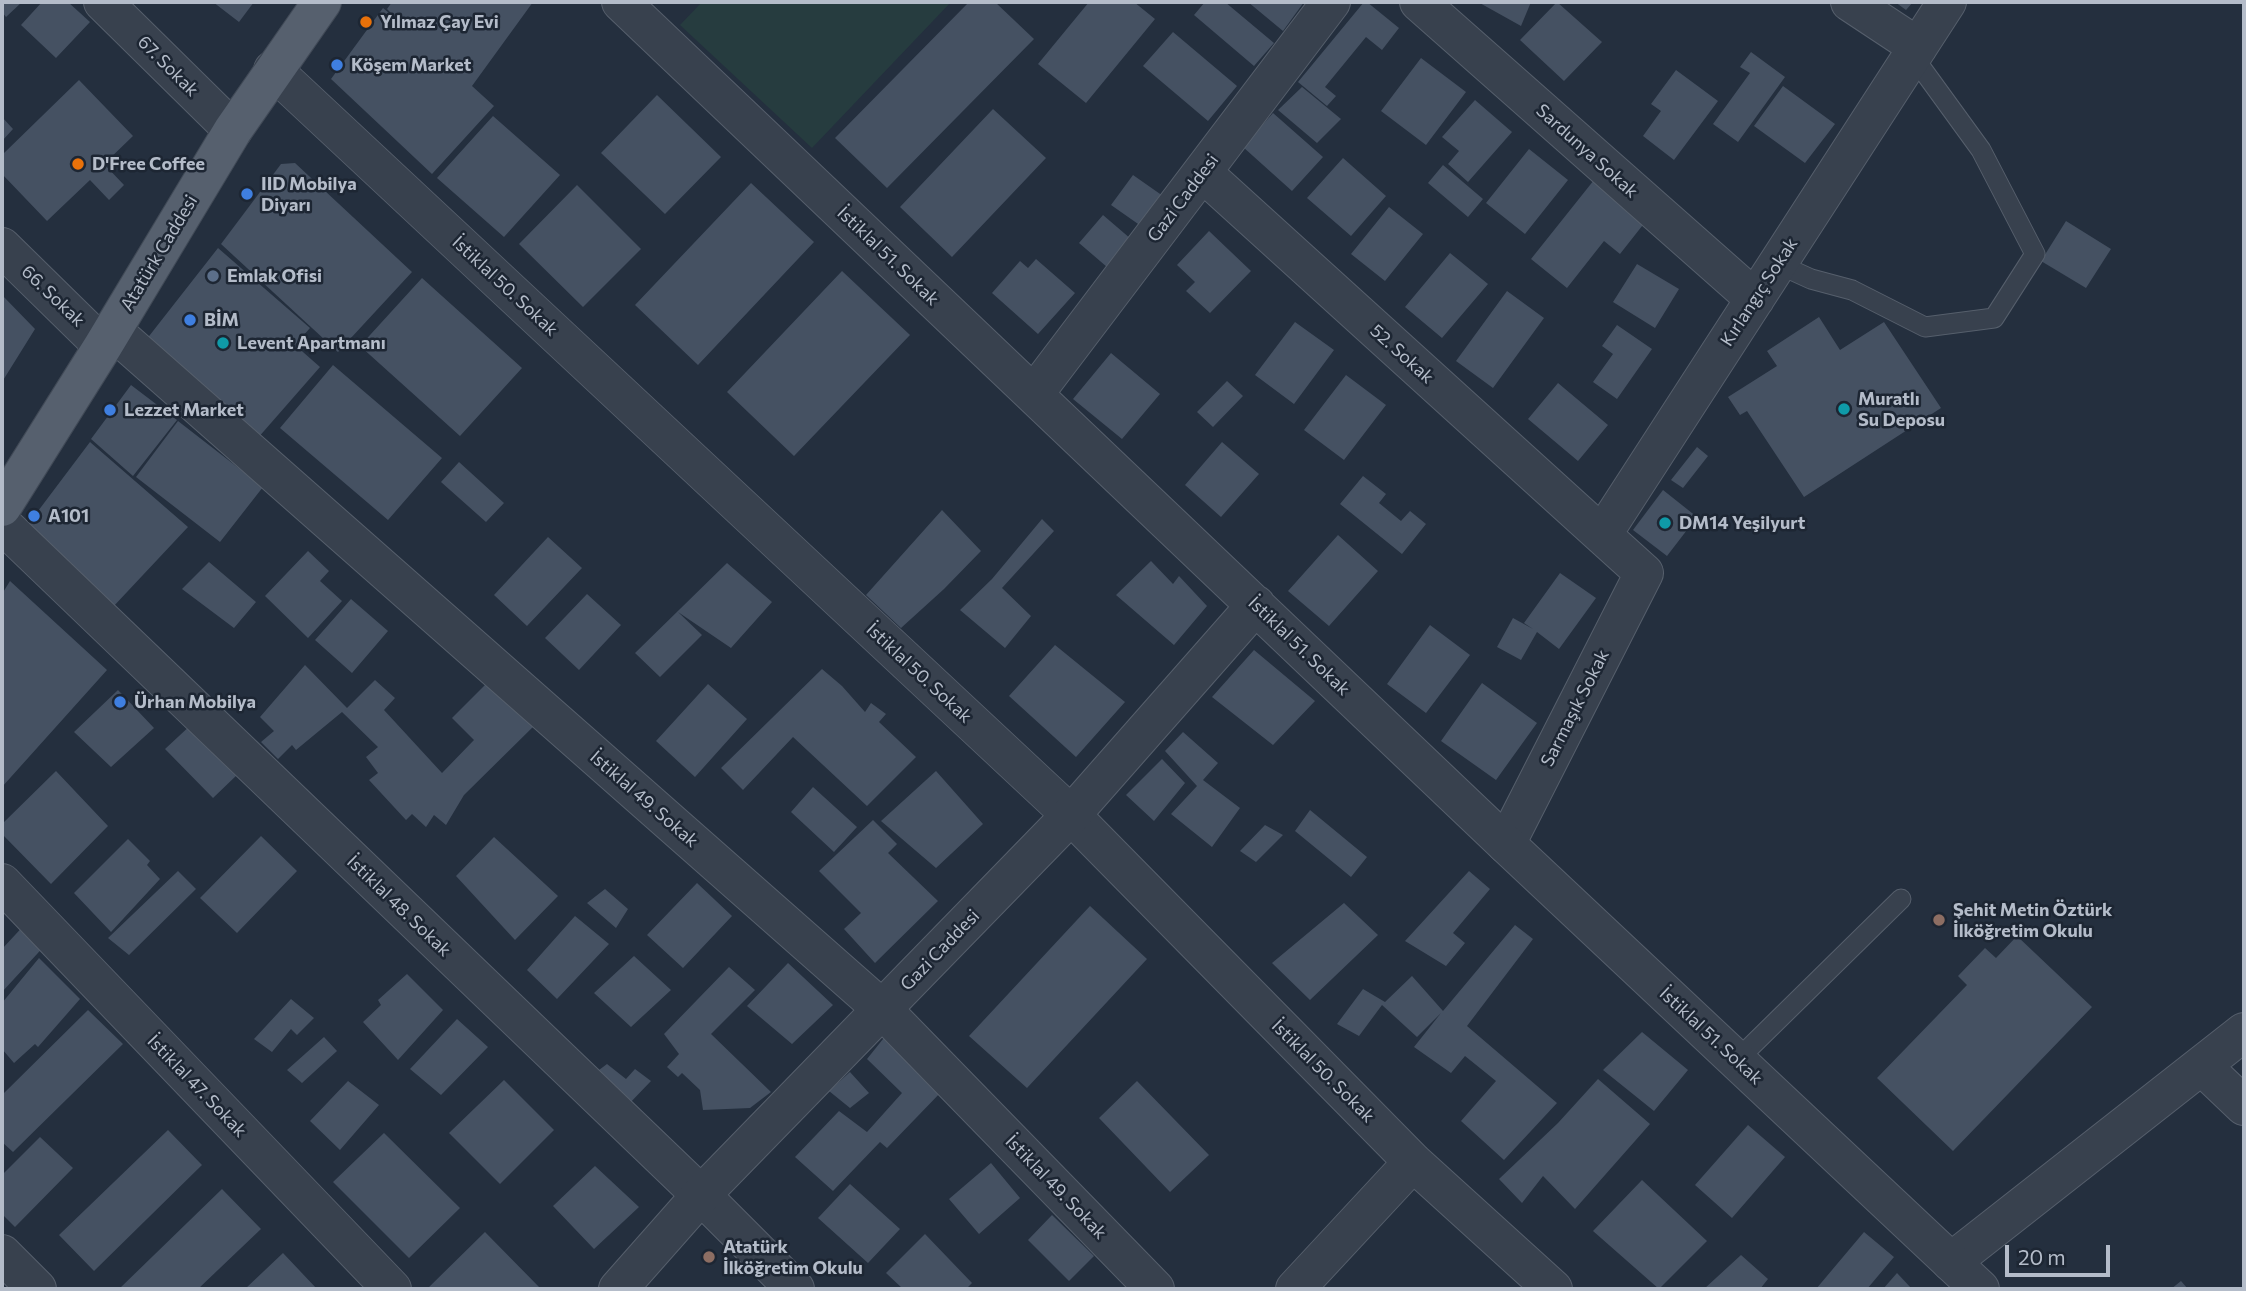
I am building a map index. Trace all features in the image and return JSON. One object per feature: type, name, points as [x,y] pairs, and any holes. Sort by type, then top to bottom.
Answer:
[{"type":"main road","name":"Atatürk Caddesi","points":[[2,507],[233,130],[322,2]]},
{"type":"street","name":"67. Sokak","points":[[103,2],[233,130]]},
{"type":"street","name":"İstiklal 51. Sokak","points":[[621,2],[1506,844],[1980,1289]]},
{"type":"street","name":"Gazi Caddesi","points":[[1034,394],[1331,2]]},
{"type":"street","name":"Sardunya Sokak","points":[[1419,2],[1755,299]]},
{"type":"street","points":[[1850,2],[1914,54]]},
{"type":"street","name":"Kırlangıç Sokak","points":[[1602,535],[1947,2]]},
{"type":"street","name":"İstiklal 50. Sokak","points":[[273,70],[1071,815],[1413,1163],[1553,1289]]},
{"type":"street","name":"52. Sokak","points":[[1203,173],[1602,535]]},
{"type":"street","name":"66. Sokak","points":[[2,247],[108,338]]},
{"type":"street","name":"İstiklal 49. Sokak","points":[[108,338],[883,1009],[1155,1289]]},
{"type":"street","name":"İstiklal 48. Sokak","points":[[2,524],[701,1195],[795,1289]]},
{"type":"street","name":"Sarmaşık Sokak","points":[[1506,844],[1644,573],[1602,535]]},
{"type":"street","name":"Gazi Caddesi","points":[[618,1289],[701,1195],[1071,815],[1256,605]]},
{"type":"street","name":"İstiklal 47. Sokak","points":[[2,883],[393,1289]]},
{"type":"street","points":[[1951,1262],[2244,1032]]},
{"type":"street","points":[[2202,1066],[2244,1106]]},
{"type":"street","points":[[1295,1289],[1413,1163]]},
{"type":"street","points":[[2,1254],[37,1289]]},
{"type":"lane","points":[[1778,264],[1811,279],[1852,290],[1925,327],[1994,318],[2035,254],[1981,150],[1914,54]]},
{"type":"lane","points":[[1737,1060],[1902,899]]},
{"type":"green space","points":[[702,2],[951,2],[812,148],[680,25]]},
{"type":"building","points":[[2,2],[22,2],[6,17],[2,12]]},
{"type":"building","points":[[42,2],[68,2],[90,22],[56,58],[21,25]]},
{"type":"building","points":[[213,2],[254,2],[239,22]]},
{"type":"building","points":[[392,2],[533,2],[472,86],[494,106],[432,174],[331,79],[383,8],[401,23],[387,9]]},
{"type":"building","points":[[969,2],[995,2],[1034,39],[887,188],[835,138]]},
{"type":"building","points":[[1089,2],[1134,2],[1155,19],[1086,103],[1038,64]]},
{"type":"building","points":[[1205,2],[1225,2],[1274,43],[1254,66],[1194,15]]},
{"type":"building","points":[[1248,2],[1304,2],[1283,31]]},
{"type":"building","points":[[1364,2],[1399,28],[1382,50],[1366,37],[1325,87],[1336,96],[1327,106],[1298,82]]},
{"type":"building","points":[[1478,2],[1531,2],[1521,26]]},
{"type":"building","points":[[1557,2],[1602,42],[1564,81],[1520,40]]},
{"type":"building","points":[[1895,2],[1913,2],[1906,10]]},
{"type":"building","points":[[1173,32],[1237,86],[1208,121],[1143,66]]},
{"type":"building","points":[[1751,52],[1785,77],[1738,142],[1713,124],[1750,73],[1740,67]]},
{"type":"building","points":[[1421,58],[1466,92],[1426,145],[1381,111]]},
{"type":"building","points":[[1676,70],[1718,101],[1674,160],[1643,136],[1661,111],[1651,104]]},
{"type":"building","points":[[79,80],[133,136],[104,164],[124,185],[109,200],[90,180],[47,221],[2,174],[2,155]]},
{"type":"building","points":[[1783,86],[1835,124],[1805,163],[1754,126]]},
{"type":"building","points":[[1302,87],[1341,119],[1317,143],[1278,110]]},
{"type":"building","points":[[657,95],[721,157],[665,214],[601,153]]},
{"type":"building","points":[[1475,100],[1512,132],[1468,182],[1448,164],[1459,151],[1442,137]]},
{"type":"building","points":[[993,109],[1046,158],[952,257],[900,207]]},
{"type":"building","points":[[1273,113],[1323,157],[1292,191],[1243,147]]},
{"type":"building","points":[[493,116],[560,175],[504,237],[437,178]]},
{"type":"building","points":[[2,117],[13,129],[2,141]]},
{"type":"building","points":[[1529,149],[1568,180],[1525,234],[1486,203]]},
{"type":"building","points":[[1343,158],[1386,196],[1351,236],[1307,198]]},
{"type":"building","points":[[295,163],[412,272],[338,352],[221,244],[281,164]]},
{"type":"building","points":[[1443,165],[1483,199],[1468,217],[1428,183]]},
{"type":"building","points":[[1133,175],[1163,196],[1141,226],[1111,205]]},
{"type":"building","points":[[1594,180],[1646,221],[1620,254],[1604,241],[1567,288],[1531,259]]},
{"type":"building","points":[[751,183],[814,242],[698,365],[635,305]]},
{"type":"building","points":[[577,185],[641,249],[583,307],[519,244]]},
{"type":"building","points":[[1389,207],[1423,234],[1385,281],[1351,254]]},
{"type":"building","points":[[1103,215],[1131,239],[1107,267],[1079,243]]},
{"type":"building","points":[[2066,221],[2111,249],[2086,288],[2041,261]]},
{"type":"building","points":[[1209,231],[1251,271],[1210,313],[1186,291],[1195,282],[1177,265]]},
{"type":"building","name":"Levent Apartmanı","points":[[218,248],[310,328],[295,345],[320,367],[257,439],[146,340]]},
{"type":"building","points":[[1450,253],[1488,284],[1442,338],[1405,307]]},
{"type":"building","points":[[1036,259],[1075,293],[1038,334],[992,293],[1020,261],[1028,268]]},
{"type":"building","points":[[1637,264],[1679,289],[1655,328],[1613,302]]},
{"type":"building","points":[[842,271],[910,335],[794,456],[727,392]]},
{"type":"building","points":[[422,278],[522,368],[460,436],[360,346]]},
{"type":"building","points":[[1507,291],[1544,318],[1493,388],[1456,361]]},
{"type":"building","points":[[2,295],[35,329],[2,382]]},
{"type":"building","name":"Muratlı Su Deposu","points":[[1819,317],[1840,350],[1884,322],[1941,408],[1804,497],[1747,411],[1740,415],[1728,397],[1777,366],[1767,351]]},
{"type":"building","points":[[1295,322],[1334,350],[1294,404],[1255,375]]},
{"type":"building","points":[[1617,325],[1652,349],[1617,399],[1593,382],[1613,354],[1602,346]]},
{"type":"building","points":[[1111,353],[1160,394],[1122,439],[1073,399]]},
{"type":"building","points":[[333,365],[442,458],[388,520],[280,428]]},
{"type":"building","points":[[1346,375],[1386,405],[1344,460],[1304,430]]},
{"type":"building","points":[[1227,381],[1243,396],[1213,427],[1197,412]]},
{"type":"building","points":[[1558,383],[1608,425],[1578,461],[1528,419]]},
{"type":"building","points":[[131,385],[177,420],[133,476],[91,439]]},
{"type":"building","points":[[178,421],[263,487],[220,542],[136,477]]},
{"type":"building","points":[[90,442],[188,527],[112,608],[26,527]]},
{"type":"building","points":[[1222,442],[1259,474],[1221,517],[1185,485]]},
{"type":"building","points":[[1697,447],[1708,456],[1683,488],[1671,480]]},
{"type":"building","points":[[459,462],[504,503],[486,522],[441,482]]},
{"type":"building","points":[[1363,476],[1386,494],[1379,503],[1401,521],[1410,511],[1426,524],[1402,554],[1340,504]]},
{"type":"building","name":"DM14 Yeşilyurt","points":[[1663,490],[1697,517],[1667,556],[1633,530]]},
{"type":"building","points":[[942,510],[981,551],[901,628],[866,595]]},
{"type":"building","points":[[1042,519],[1054,531],[1002,588],[1031,616],[1005,648],[960,610],[992,579]]},
{"type":"building","points":[[1338,535],[1378,571],[1329,626],[1288,591]]},
{"type":"building","points":[[548,537],[582,568],[527,626],[494,595]]},
{"type":"building","points":[[308,551],[329,571],[320,581],[342,601],[308,638],[265,596]]},
{"type":"building","points":[[1151,561],[1173,584],[1179,576],[1207,606],[1174,645],[1116,595]]},
{"type":"building","points":[[209,562],[256,602],[234,628],[182,589]]},
{"type":"building","points":[[727,563],[772,602],[731,648],[678,612],[702,635],[660,677],[635,653]]},
{"type":"building","points":[[1560,573],[1596,598],[1559,649],[1537,632],[1521,660],[1497,647],[1513,618],[1533,629],[1524,623]]},
{"type":"building","points":[[10,581],[107,670],[2,787],[2,594]]},
{"type":"building","points":[[587,594],[621,625],[579,670],[545,638]]},
{"type":"building","points":[[351,599],[388,631],[352,673],[315,640]]},
{"type":"building","points":[[1430,625],[1470,655],[1426,713],[1387,684]]},
{"type":"building","points":[[1055,645],[1125,702],[1076,757],[1009,696]]},
{"type":"building","points":[[1254,650],[1315,701],[1273,745],[1212,697]]},
{"type":"building","points":[[305,665],[347,708],[375,680],[395,698],[384,710],[442,773],[474,740],[452,718],[493,677],[537,723],[464,795],[446,825],[434,815],[426,827],[412,814],[406,820],[369,780],[378,773],[366,757],[378,747],[342,712],[296,750],[292,745],[278,759],[261,742],[274,731],[260,717]]},
{"type":"building","points":[[822,669],[842,686],[865,712],[871,703],[886,714],[879,722],[916,757],[867,806],[793,737],[743,790],[721,768]]},
{"type":"building","points":[[1482,683],[1537,723],[1496,780],[1441,741]]},
{"type":"building","points":[[708,684],[747,719],[695,777],[656,741]]},
{"type":"building","points":[[118,690],[154,728],[111,767],[74,732]]},
{"type":"building","points":[[193,723],[238,774],[213,798],[165,749]]},
{"type":"building","points":[[1183,732],[1218,763],[1203,780],[1240,808],[1212,847],[1171,814],[1197,786],[1165,751]]},
{"type":"building","points":[[1162,759],[1185,783],[1154,821],[1126,795]]},
{"type":"building","points":[[56,771],[108,826],[51,884],[2,834],[2,824]]},
{"type":"building","points":[[936,771],[983,824],[936,868],[881,821]]},
{"type":"building","points":[[813,787],[857,827],[834,852],[791,812]]},
{"type":"building","points":[[1310,810],[1367,857],[1351,877],[1295,831]]},
{"type":"building","points":[[873,820],[897,844],[888,853],[938,901],[875,963],[844,929],[861,913],[819,871]]},
{"type":"building","points":[[1265,825],[1283,835],[1256,862],[1240,851]]},
{"type":"building","points":[[261,836],[297,871],[237,933],[200,898]]},
{"type":"building","points":[[494,837],[558,896],[515,940],[456,876]]},
{"type":"building","points":[[128,839],[150,861],[147,865],[160,879],[111,932],[74,893]]},
{"type":"building","points":[[178,871],[196,889],[129,955],[108,938]]},
{"type":"building","points":[[1469,871],[1490,889],[1453,933],[1465,943],[1446,966],[1405,941]]},
{"type":"building","points":[[697,883],[732,916],[683,968],[647,935]]},
{"type":"building","points":[[605,889],[628,909],[616,928],[587,903]]},
{"type":"building","points":[[1344,903],[1378,935],[1310,1000],[1272,963]]},
{"type":"building","points":[[1090,906],[1147,959],[1027,1088],[969,1036]]},
{"type":"building","points":[[575,916],[609,944],[557,999],[527,970]]},
{"type":"building","points":[[28,921],[49,941],[2,992],[2,949]]},
{"type":"building","points":[[1515,925],[1533,939],[1467,1026],[1557,1103],[1504,1160],[1461,1121],[1496,1081],[1465,1056],[1451,1073],[1414,1047],[1441,1013],[1417,1037],[1382,1005],[1359,1036],[1337,1024],[1363,989],[1385,1002],[1412,976],[1443,1011]]},
{"type":"building","name":"Şehit Metin Öztürk İlköğretim Okulu","points":[[2017,936],[2092,1007],[1953,1151],[1877,1078],[1967,985],[1958,976],[1985,948],[1996,958]]},
{"type":"building","points":[[634,956],[671,990],[631,1027],[594,993]]},
{"type":"building","points":[[39,958],[80,999],[38,1047],[35,1044],[14,1063],[2,1049],[2,1003]]},
{"type":"building","points":[[788,963],[833,1005],[792,1044],[747,1006]]},
{"type":"building","points":[[729,967],[755,990],[711,1034],[771,1092],[750,1108],[703,1110],[700,1090],[682,1073],[678,1077],[667,1067],[679,1054],[664,1034]]},
{"type":"building","points":[[407,974],[443,1010],[398,1060],[363,1022],[381,1005],[378,1000]]},
{"type":"building","points":[[291,999],[314,1018],[297,1035],[291,1029],[272,1052],[254,1039]]},
{"type":"building","points":[[88,1010],[123,1044],[13,1152],[2,1142],[2,1095]]},
{"type":"building","points":[[457,1019],[488,1047],[441,1095],[410,1069]]},
{"type":"building","points":[[1642,1032],[1688,1070],[1654,1111],[1603,1070]]},
{"type":"building","points":[[887,1034],[944,1089],[887,1148],[880,1142],[833,1191],[795,1157],[839,1111],[867,1132],[902,1093],[867,1059]]},
{"type":"building","points":[[324,1037],[337,1051],[302,1083],[287,1070]]},
{"type":"building","points":[[607,1064],[626,1079],[635,1069],[651,1081],[627,1106],[595,1073]]},
{"type":"building","points":[[850,1072],[869,1093],[850,1108],[829,1091]]},
{"type":"building","points":[[1598,1079],[1650,1124],[1575,1209],[1543,1176],[1522,1203],[1499,1179],[1558,1123]]},
{"type":"building","points":[[504,1080],[554,1130],[500,1184],[449,1133]]},
{"type":"building","points":[[348,1081],[379,1105],[340,1150],[310,1121]]},
{"type":"building","points":[[1137,1081],[1209,1155],[1170,1192],[1099,1118]]},
{"type":"building","points":[[1748,1125],[1785,1157],[1732,1218],[1695,1185]]},
{"type":"building","points":[[168,1130],[202,1165],[94,1271],[59,1235]]},
{"type":"building","points":[[384,1133],[460,1208],[409,1258],[333,1182]]},
{"type":"building","points":[[40,1137],[73,1168],[15,1227],[2,1214],[2,1175]]},
{"type":"building","points":[[991,1163],[1020,1198],[979,1234],[949,1199]]},
{"type":"building","points":[[595,1166],[639,1207],[594,1249],[553,1206]]},
{"type":"building","points":[[1642,1180],[1707,1241],[1659,1289],[1593,1231]]},
{"type":"building","points":[[850,1184],[900,1229],[868,1263],[818,1218]]},
{"type":"building","points":[[222,1189],[261,1229],[198,1289],[119,1289]]},
{"type":"building","points":[[1052,1215],[1094,1256],[1069,1281],[1028,1240]]},
{"type":"building","points":[[485,1232],[541,1289],[427,1289]]},
{"type":"building","points":[[1864,1232],[1894,1257],[1867,1289],[1816,1289]]},
{"type":"building","points":[[925,1234],[972,1283],[966,1289],[903,1289],[886,1273]]},
{"type":"building","points":[[283,1253],[317,1289],[245,1289]]},
{"type":"building","points":[[1741,1255],[1768,1279],[1760,1289],[1704,1289]]},
{"type":"building","points":[[1897,1273],[1912,1289],[1883,1289]]},
{"type":"building","points":[[2181,1281],[2188,1289],[2171,1289]]},
{"type":"place","name":"Yılmaz Çay Evi","points":[[366,22]]},
{"type":"place","name":"Köşem Market","points":[[337,65]]},
{"type":"place","name":"D'Free Coffee","points":[[78,164]]},
{"type":"place","name":"IID Mobilya Diyarı","points":[[247,194]]},
{"type":"place","name":"Emlak Ofisi","points":[[213,276]]},
{"type":"place","name":"BİM","points":[[190,320]]},
{"type":"place","name":"Levent Apartmanı","points":[[223,343]]},
{"type":"place","name":"Muratlı Su Deposu","points":[[1844,409]]},
{"type":"place","name":"Lezzet Market","points":[[110,410]]},
{"type":"place","name":"A101","points":[[34,516]]},
{"type":"place","name":"DM14 Yeşilyurt","points":[[1665,523]]},
{"type":"place","name":"Ürhan Mobilya","points":[[120,702]]},
{"type":"place","name":"Şehit Metin Öztürk İlköğretim Okulu","points":[[1939,920]]},
{"type":"place","name":"Atatürk İlköğretim Okulu","points":[[709,1257]]}]
